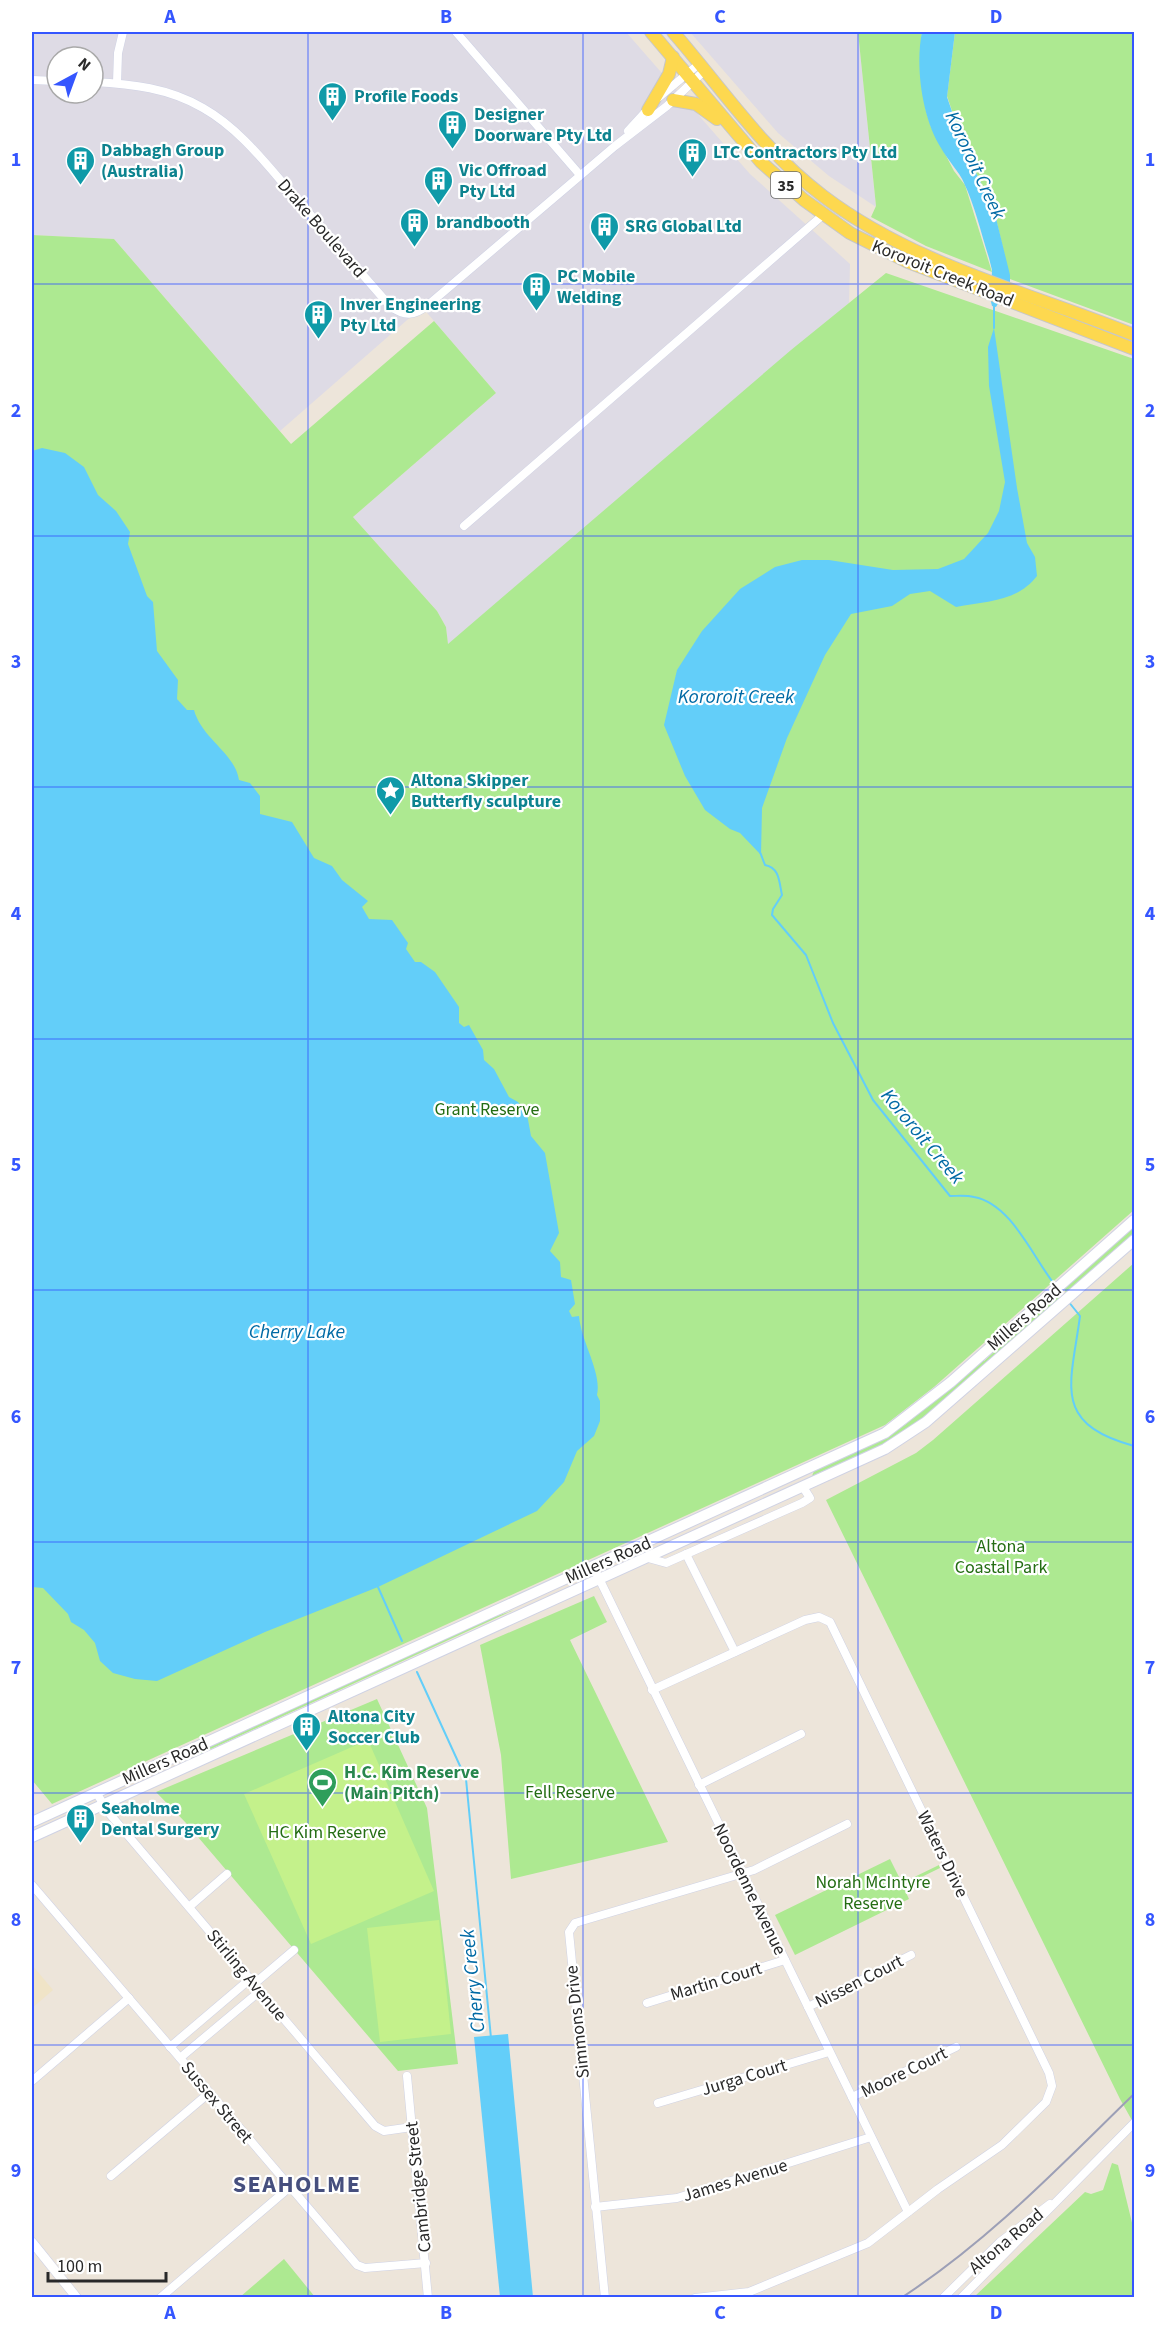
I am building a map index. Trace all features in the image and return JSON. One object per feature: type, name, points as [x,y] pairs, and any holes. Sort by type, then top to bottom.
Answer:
[{"type":"main road","name":"Kororoit Creek Road","points":[[651,32],[741,140],[783,182],[823,215],[874,247],[1063,306],[1134,335]]},
{"type":"main road","name":"Kororoit Creek Road","points":[[673,32],[784,162],[822,195],[884,236],[965,277],[1134,349]]},
{"type":"main road","points":[[648,110],[669,74],[672,57]]},
{"type":"main road","points":[[673,100],[690,102],[704,109],[741,140]]},
{"type":"main road","name":"Millers Road","points":[[32,1822],[885,1433],[919,1409],[1134,1220]]},
{"type":"main road","name":"Millers Road","points":[[32,1837],[885,1449],[910,1434],[1134,1240]]},
{"type":"main road","points":[[797,1474],[803,1487]]},
{"type":"street","points":[[117,83],[118,53],[123,32]]},
{"type":"street","points":[[456,32],[580,175]]},
{"type":"street","name":"Drake Boulevard","points":[[105,82],[154,89],[184,99],[229,126],[253,148],[390,306],[404,315],[412,315],[428,305],[580,175],[673,100],[702,67]]},
{"type":"street","name":"Drake Boulevard","points":[[615,146],[648,110],[690,79]]},
{"type":"street","points":[[464,526],[823,215]]},
{"type":"street","points":[[648,1558],[666,1563],[802,1503],[810,1498],[803,1487]]},
{"type":"street","points":[[686,1554],[735,1652]]},
{"type":"street","name":"Noordenne Avenue","points":[[593,1566],[908,2212]]},
{"type":"street","name":"Waters Drive","points":[[652,1690],[805,1620],[819,1617],[830,1622],[1052,2080],[1046,2102],[1002,2145],[908,2212]]},
{"type":"street","points":[[699,1785],[801,1734]]},
{"type":"street","name":"Stirling Avenue","points":[[96,1792],[103,1805],[375,2126],[384,2131],[412,2127]]},
{"type":"street","name":"Simmons Drive","points":[[605,2298],[569,1932],[575,1923],[742,1873],[848,1824]]},
{"type":"street","points":[[189,1907],[227,1874]]},
{"type":"street","name":"Sussex Street","points":[[32,1885],[360,2268],[426,2263]]},
{"type":"street","points":[[180,2058],[294,1950]]},
{"type":"street","name":"Nissen Court","points":[[808,2007],[911,1955]]},
{"type":"street","name":"Martin Court","points":[[647,2002],[785,1960]]},
{"type":"street","points":[[170,2046],[255,1985]]},
{"type":"street","points":[[32,2081],[129,1998]]},
{"type":"street","name":"Moore Court","points":[[852,2097],[956,2047]]},
{"type":"street","name":"Jurga Court","points":[[658,2103],[829,2052]]},
{"type":"street","name":"Cambridge Street","points":[[407,2076],[428,2298]]},
{"type":"street","points":[[111,2176],[209,2093]]},
{"type":"street","name":"Altona Road","points":[[961,2298],[1134,2123]]},
{"type":"street","name":"James Avenue","points":[[595,2207],[677,2198],[871,2137]]},
{"type":"street","points":[[160,2298],[290,2187]]},
{"type":"street","name":"Altona Road","points":[[943,2298],[1000,2242],[1070,2187]]},
{"type":"street","points":[[695,2298],[748,2292],[815,2266],[860,2247],[908,2212]]},
{"type":"street","points":[[33,2248],[78,2298]]},
{"type":"shaded area","points":[[32,32],[626,32],[750,174],[850,264],[849,303],[448,645],[446,627],[437,611],[353,517],[496,393],[422,307],[280,431],[114,239],[32,235]]},
{"type":"shaded area","points":[[690,32],[858,32],[876,207],[829,176],[778,133]]},
{"type":"shaded area","points":[[32,1965],[53,1990],[32,2008]]},
{"type":"green space","points":[[858,32],[922,32],[920,67],[926,111],[931,127],[954,171],[965,185],[992,272],[926,246],[871,217],[876,206]]},
{"type":"green space","points":[[955,32],[1134,32],[1134,325],[1010,279],[994,210],[966,152],[947,96]]},
{"type":"green space","name":"Grant Reserve","points":[[32,235],[114,239],[291,444],[434,321],[496,393],[353,517],[437,611],[446,627],[448,644],[791,350],[886,273],[1134,359],[1134,1210],[934,1387],[885,1425],[52,1804],[32,1780]]},
{"type":"green space","points":[[1134,1226],[1134,1233],[1066,1293],[1064,1288]]},
{"type":"green space","name":"Altona Coastal Park","points":[[1134,1263],[1134,2124],[826,1500],[916,1453],[933,1440]]},
{"type":"green space","points":[[1057,1295],[1060,1298],[924,1418],[883,1445],[812,1476],[814,1471],[886,1437],[906,1424],[982,1359],[984,1361]]},
{"type":"green space","name":"Fell Reserve","points":[[594,1596],[607,1622],[570,1640],[668,1842],[511,1879],[501,1755],[480,1645]]},
{"type":"green space","points":[[514,1610],[202,1753],[183,1758],[488,1619]]},
{"type":"green space","name":"HC Kim Reserve","points":[[377,1699],[427,1808],[458,2064],[398,2071],[186,1823],[156,1792]]},
{"type":"green space","points":[[368,1740],[434,1891],[311,1944],[244,1794]]},
{"type":"green space","name":"Norah McIntyre Reserve","points":[[890,1859],[902,1883],[939,1865],[940,1868],[903,1886],[909,1899],[795,1955],[775,1915]]},
{"type":"green space","points":[[439,1920],[451,2034],[380,2042],[367,1928]]},
{"type":"green space","points":[[1112,2163],[1118,2165],[1134,2231],[1134,2297],[974,2297],[1085,2192],[1091,2194],[1103,2190]]},
{"type":"green space","points":[[284,2259],[315,2297],[240,2297]]},
{"type":"water","name":"Kororoit Creek","points":[[922,32],[955,32],[947,97],[966,152],[994,210],[1010,275],[1010,282],[996,307],[992,306],[991,302],[992,270],[978,220],[962,179],[934,136],[929,122],[920,76]]},
{"type":"water","name":"Kororoit Creek","points":[[994,328],[1017,488],[1027,543],[1035,557],[1037,576],[1020,591],[1000,599],[956,607],[930,591],[910,594],[892,606],[851,614],[825,655],[787,738],[762,808],[761,855],[740,833],[730,829],[705,810],[685,776],[664,725],[677,670],[702,631],[740,589],[775,567],[802,560],[829,560],[893,570],[938,569],[964,559],[988,533],[999,511],[1005,482],[989,386],[988,347]]},
{"type":"water","name":"Cherry Lake","points":[[42,448],[65,453],[84,467],[98,495],[116,511],[130,532],[128,544],[147,596],[153,602],[157,651],[178,680],[177,699],[187,710],[194,710],[204,729],[231,762],[239,780],[250,783],[260,796],[260,814],[292,822],[314,858],[332,866],[342,880],[368,901],[362,907],[369,919],[392,920],[408,943],[406,949],[415,962],[421,962],[435,972],[459,1007],[459,1023],[464,1027],[469,1025],[483,1050],[484,1060],[494,1069],[509,1097],[518,1102],[527,1114],[531,1136],[545,1153],[559,1233],[550,1251],[560,1262],[561,1277],[571,1280],[575,1304],[569,1311],[572,1317],[579,1316],[583,1336],[597,1377],[597,1395],[600,1401],[600,1421],[594,1436],[577,1451],[564,1482],[537,1511],[378,1587],[265,1632],[157,1681],[135,1679],[113,1673],[100,1661],[95,1643],[84,1630],[71,1622],[68,1614],[43,1588],[32,1587],[32,451]]},
{"type":"water","points":[[508,2034],[533,2297],[500,2297],[474,2037]]},
{"type":"waterway","name":"Kororoit Creek","points":[[994,304],[994,328]]},
{"type":"waterway","name":"Kororoit Creek","points":[[760,852],[765,865],[776,872],[782,895],[772,915],[806,955],[833,1023],[873,1100],[950,1196],[971,1196],[987,1202],[1011,1221],[1055,1285]]},
{"type":"waterway","name":"Kororoit Creek","points":[[1068,1301],[1080,1316],[1071,1381],[1072,1398],[1078,1413],[1089,1426],[1107,1437],[1134,1446]]},
{"type":"waterway","name":"Cherry Creek","points":[[378,1587],[402,1641]]},
{"type":"waterway","name":"Cherry Creek","points":[[417,1672],[466,1779],[491,2038]]},
{"type":"railway","points":[[901,2298],[964,2252],[1023,2202],[1134,2094]]},
{"type":"place","name":"Profile Foods","points":[[333,122]]},
{"type":"place","name":"Designer Doorware Pty Ltd","points":[[453,150]]},
{"type":"place","name":"LTC Contractors Pty Ltd","points":[[692,178]]},
{"type":"place","name":"Dabbagh Group (Australia)","points":[[80,186]]},
{"type":"place","name":"Vic Offroad Pty Ltd","points":[[438,206]]},
{"type":"place","name":"brandbooth","points":[[415,248]]},
{"type":"place","name":"SRG Global Ltd","points":[[604,252]]},
{"type":"place","name":"PC Mobile Welding","points":[[536,312]]},
{"type":"place","name":"Inver Engineering Pty Ltd","points":[[319,340]]},
{"type":"place","name":"Altona Skipper Butterfly sculpture","points":[[390,816]]},
{"type":"place","name":"Altona City Soccer Club","points":[[307,1752]]},
{"type":"place","name":"H.C. Kim Reserve (Main Pitch)","points":[[323,1808]]},
{"type":"place","name":"Seaholme Dental Surgery","points":[[80,1844]]},
{"type":"district","name":"SEAHOLME","points":[[297,2184]]}]
